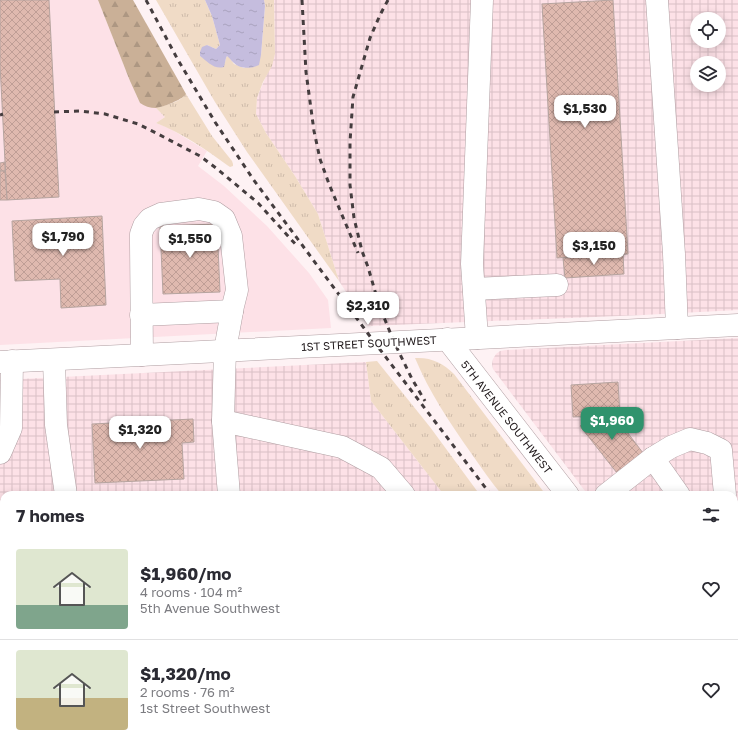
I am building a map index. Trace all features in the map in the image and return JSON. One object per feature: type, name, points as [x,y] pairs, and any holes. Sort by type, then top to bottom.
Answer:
[{"type":"street","points":[[477,338],[472,264],[482,0]]},
{"type":"street","points":[[657,0],[674,254],[677,328]]},
{"type":"street","points":[[142,355],[141,234],[144,226],[150,219],[161,214],[199,209],[214,212],[224,220],[231,236],[235,261],[237,290],[225,350],[223,421],[229,491]]},
{"type":"street","points":[[474,289],[557,285]]},
{"type":"street","points":[[141,315],[232,311]]},
{"type":"street","name":"1ST STREET SOUTHWEST","points":[[6,362],[738,325]]},
{"type":"street","name":"5TH AVENUE SOUTHWEST","points":[[447,339],[565,491]]},
{"type":"street","points":[[54,360],[56,426],[65,491]]},
{"type":"street","points":[[0,453],[11,428],[6,362]]},
{"type":"street","points":[[223,421],[342,447],[381,468],[401,491]]},
{"type":"street","points":[[611,491],[653,458],[671,447],[690,439],[730,449],[725,491]]},
{"type":"street","points":[[653,458],[676,491]]},
{"type":"shaded area","points":[[0,0],[98,0],[140,103],[156,108],[165,117],[156,123],[169,128],[207,151],[198,166],[224,186],[267,226],[309,273],[328,300],[331,328],[0,345]]},
{"type":"shaded area","points":[[274,0],[738,0],[738,310],[368,326],[339,281],[318,214],[266,133],[256,114],[257,98],[275,54]]},
{"type":"shaded area","points":[[738,338],[738,491],[585,491],[493,369],[493,359],[496,354],[500,351]]},
{"type":"shaded area","points":[[366,362],[371,401],[441,491],[0,491],[0,380]]},
{"type":"green space","points":[[98,0],[133,0],[186,94],[181,99],[156,108],[147,107],[140,103]]},
{"type":"green space","points":[[156,0],[205,0],[212,16],[220,45],[216,49],[207,45],[200,56],[205,59],[225,62],[227,56],[234,64],[244,68],[261,55],[265,6],[264,0],[274,0],[275,54],[272,66],[263,82],[257,98],[256,114],[266,133],[318,214],[339,281],[247,152],[215,102]]},
{"type":"green space","points":[[186,94],[212,136],[232,161],[233,166],[230,167],[193,142],[156,123],[165,117],[156,108],[177,101]]},
{"type":"green space","points":[[415,358],[436,362],[446,367],[454,374],[543,491],[499,491],[448,419],[433,395]]},
{"type":"green space","points":[[377,361],[430,427],[477,491],[441,491],[371,401],[366,362]]},
{"type":"water","points":[[205,0],[264,0],[265,6],[259,65],[249,68],[242,67],[236,65],[227,56],[224,67],[220,68],[211,64],[200,56],[202,47],[207,45],[216,49],[220,45],[212,16]]},
{"type":"building","points":[[0,0],[49,0],[59,197],[7,200],[0,65]]},
{"type":"building","points":[[613,0],[628,254],[557,258],[542,4]]},
{"type":"building","points":[[5,162],[5,171],[0,171],[0,163]]},
{"type":"building","points":[[0,171],[5,171],[7,200],[0,200]]},
{"type":"building","points":[[102,216],[106,305],[61,308],[60,279],[15,281],[12,221]]},
{"type":"building","points":[[217,224],[220,292],[163,294],[160,226]]},
{"type":"building","points":[[623,254],[624,274],[565,278],[563,258]]},
{"type":"building","points":[[618,382],[620,415],[573,417],[571,385]]},
{"type":"building","points":[[610,416],[612,418],[615,416],[643,453],[617,473],[580,426],[583,423],[581,417]]},
{"type":"building","points":[[193,419],[194,442],[182,443],[184,479],[95,483],[92,424]]},
{"type":"railway","points":[[146,0],[178,60],[215,122],[253,179],[488,491]]},
{"type":"railway","points":[[302,0],[306,72],[314,131],[320,159],[358,253]]},
{"type":"railway","points":[[388,0],[370,38],[353,97],[350,142],[350,185],[354,218],[362,251],[379,305],[394,342],[412,379],[425,401]]},
{"type":"railway","points":[[54,112],[80,111],[105,114],[138,124],[200,156],[258,203],[298,247]]}]
